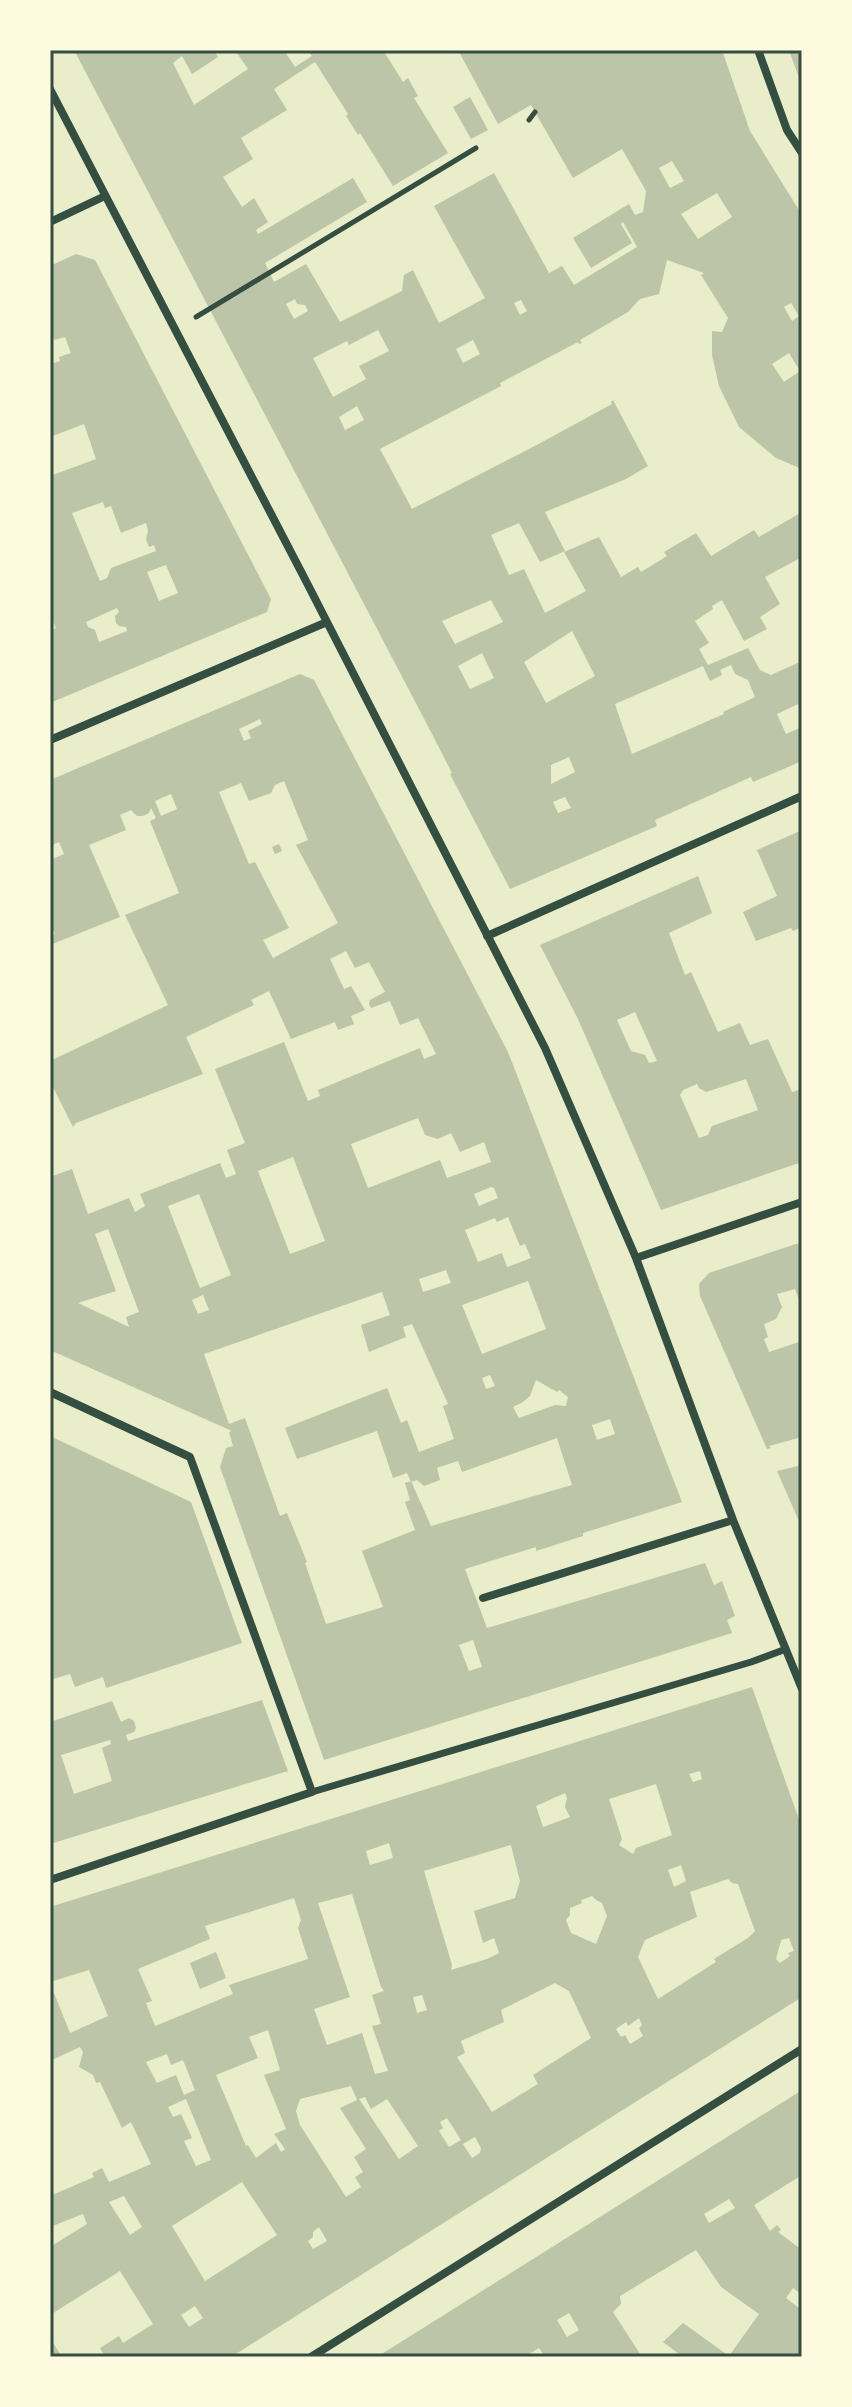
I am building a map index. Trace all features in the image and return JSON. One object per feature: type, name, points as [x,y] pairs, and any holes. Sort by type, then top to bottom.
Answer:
[{"type":"street","points":[[758,50],[787,130],[802,153]]},
{"type":"street","points":[[50,89],[545,1048],[636,1258],[733,1520],[802,1689]]},
{"type":"street","points":[[50,222],[105,196]]},
{"type":"street","points":[[50,740],[327,622]]},
{"type":"street","points":[[487,936],[802,796]]},
{"type":"street","points":[[636,1258],[802,1202]]},
{"type":"street","points":[[50,1392],[190,1457],[312,1792]]},
{"type":"street","points":[[483,1598],[733,1520]]},
{"type":"street","points":[[50,1880],[312,1792],[786,1649]]},
{"type":"street","points":[[311,2357],[802,2049]]},
{"type":"path","points":[[529,120],[535,112]]},
{"type":"path","points":[[175,330],[476,148]]},
{"type":"building","points":[[74,50],[214,50],[218,57],[192,74],[182,56],[173,63],[194,105],[248,69],[235,50],[284,50],[295,67],[312,56],[307,50],[383,50],[403,82],[408,78],[418,96],[414,98],[448,153],[393,186],[346,116],[348,114],[315,62],[274,89],[287,110],[241,138],[253,159],[223,177],[242,207],[254,198],[268,222],[256,230],[258,234],[353,178],[367,202],[265,263],[274,282],[306,264],[340,322],[402,291],[404,275],[413,270],[439,323],[485,298],[434,206],[494,173],[549,273],[562,266],[574,285],[637,247],[623,222],[621,224],[632,243],[591,268],[573,238],[629,204],[635,215],[643,212],[646,191],[622,149],[573,178],[531,105],[498,124],[458,50],[722,50],[750,131],[802,215],[802,469],[776,458],[739,427],[719,386],[712,355],[712,331],[722,332],[728,318],[701,275],[704,273],[667,260],[659,294],[640,299],[628,312],[580,340],[582,343],[578,342],[380,449],[412,509],[533,447],[612,404],[613,400],[648,466],[626,479],[545,512],[565,551],[540,562],[519,523],[491,535],[509,575],[524,569],[545,613],[586,591],[564,552],[599,537],[621,577],[638,567],[641,572],[667,556],[664,552],[696,533],[711,556],[754,530],[759,537],[802,512],[802,557],[765,577],[780,604],[760,617],[767,629],[744,641],[722,600],[695,621],[709,643],[699,649],[708,665],[748,648],[760,670],[771,675],[802,661],[802,713],[798,704],[777,714],[786,734],[802,727],[802,761],[753,782],[751,777],[655,820],[657,826],[510,889]],"holes":[[[672,161],[684,181],[670,188],[659,168]],[[717,193],[732,217],[698,239],[681,214]],[[295,299],[308,311],[294,319],[286,304]],[[521,300],[527,311],[520,315],[514,303]],[[791,303],[799,316],[792,321],[784,307]],[[378,330],[389,351],[359,366],[366,379],[333,397],[313,358]],[[473,340],[480,354],[463,363],[456,349]],[[789,353],[800,371],[784,382],[772,364]],[[357,406],[364,420],[345,430],[339,417]],[[491,600],[503,622],[455,644],[442,621]],[[572,631],[595,676],[546,703],[524,662]],[[482,653],[494,678],[470,689],[458,666]],[[731,665],[735,674],[748,680],[755,697],[632,754],[615,704],[703,666],[710,681],[722,675],[720,670]],[[569,757],[575,772],[551,784],[551,765]],[[565,797],[571,808],[558,813],[553,802]]]},
{"type":"building","points":[[789,50],[802,50],[802,86]]},
{"type":"building","points":[[470,97],[488,130],[471,139],[453,107]]},
{"type":"building","points":[[76,254],[95,260],[271,599],[267,612],[50,703],[50,631],[56,628],[50,616],[50,476],[96,459],[84,424],[50,437],[50,364],[71,353],[65,337],[54,340],[50,329],[50,266]],"holes":[[[103,502],[105,508],[111,506],[121,533],[146,523],[146,539],[149,547],[154,545],[156,551],[111,568],[107,578],[100,581],[72,513]],[[166,565],[178,593],[159,601],[147,572]],[[117,608],[116,623],[126,627],[127,631],[99,642],[95,630],[88,627],[86,622]]]},
{"type":"building","points":[[300,674],[314,680],[508,1052],[682,1502],[536,1551],[536,1547],[465,1569],[487,1628],[705,1563],[714,1585],[722,1581],[735,1616],[727,1620],[732,1633],[324,1760],[220,1467],[226,1448],[233,1446],[229,1432],[232,1431],[50,1350],[50,1177],[72,1169],[88,1214],[129,1198],[135,1212],[145,1206],[140,1194],[220,1163],[226,1178],[236,1174],[227,1150],[245,1143],[215,1069],[284,1042],[308,1101],[320,1096],[318,1090],[420,1048],[424,1059],[436,1054],[418,1018],[400,1025],[390,1001],[371,1008],[370,1000],[385,992],[369,962],[355,968],[346,951],[330,959],[344,989],[351,986],[365,1010],[351,1016],[354,1024],[338,1030],[335,1022],[291,1039],[269,991],[251,1000],[254,1005],[186,1037],[203,1074],[76,1123],[73,1127],[50,1081],[50,1061],[168,1005],[125,915],[179,893],[150,821],[156,818],[151,808],[143,816],[137,816],[131,810],[120,815],[126,830],[89,845],[120,917],[50,945],[50,936],[55,934],[50,922],[50,860],[64,854],[59,842],[50,846],[50,780]],"holes":[[[260,719],[262,724],[248,731],[251,738],[244,741],[239,729]],[[284,781],[308,840],[296,845],[338,923],[273,958],[263,940],[289,928],[255,862],[249,864],[219,792],[241,783],[249,801],[271,793],[275,785]],[[171,794],[177,809],[161,816],[155,801]],[[418,1118],[425,1135],[438,1139],[451,1133],[460,1152],[484,1142],[491,1162],[447,1178],[440,1160],[368,1188],[351,1144]],[[293,1157],[325,1241],[290,1254],[258,1171]],[[491,1187],[498,1198],[479,1206],[474,1194]],[[199,1194],[231,1275],[200,1288],[168,1206]],[[508,1217],[520,1246],[525,1244],[531,1258],[507,1267],[502,1253],[478,1262],[465,1230],[495,1218],[497,1222]],[[108,1229],[139,1312],[126,1317],[129,1327],[78,1303],[116,1291],[95,1234]],[[446,1270],[451,1283],[423,1292],[419,1279]],[[528,1281],[546,1329],[482,1354],[462,1305]],[[382,1292],[390,1315],[361,1325],[369,1352],[406,1337],[403,1327],[412,1324],[448,1404],[443,1406],[454,1439],[419,1452],[407,1420],[401,1423],[387,1388],[285,1428],[297,1459],[377,1431],[393,1478],[407,1473],[411,1481],[405,1483],[410,1500],[405,1502],[415,1530],[362,1551],[383,1607],[326,1624],[307,1562],[287,1513],[280,1516],[245,1418],[229,1424],[204,1354]],[[203,1295],[209,1310],[198,1314],[192,1300]],[[490,1375],[495,1386],[486,1389],[482,1378]],[[536,1380],[568,1397],[566,1406],[555,1405],[519,1418],[513,1407],[530,1396]],[[610,1419],[615,1434],[597,1440],[592,1425]],[[557,1438],[572,1485],[431,1526],[411,1482],[417,1480],[424,1486],[440,1480],[437,1468],[458,1461],[462,1472]],[[473,1640],[482,1667],[469,1671],[459,1645]]]},
{"type":"building","points":[[802,830],[802,927],[756,941],[743,912],[777,896],[757,850]]},
{"type":"building","points":[[279,844],[282,851],[275,854],[272,847]]},
{"type":"building","points":[[698,876],[712,913],[669,933],[685,975],[691,972],[718,1032],[740,1023],[750,1045],[768,1039],[792,1092],[802,1089],[802,1162],[661,1210],[578,1019],[540,945]],"holes":[[[635,1012],[657,1061],[649,1063],[645,1055],[631,1051],[617,1020]],[[746,1079],[758,1110],[712,1126],[708,1135],[699,1138],[680,1095],[683,1090],[697,1084],[706,1092]]]},
{"type":"building","points":[[802,1242],[802,1307],[795,1289],[777,1294],[782,1307],[776,1319],[764,1324],[768,1337],[764,1339],[769,1352],[802,1341],[802,1437],[767,1449],[700,1296],[699,1284],[709,1273]]},
{"type":"building","points":[[50,1436],[191,1502],[242,1643],[106,1688],[103,1677],[75,1687],[70,1674],[50,1680]]},
{"type":"building","points":[[802,1465],[802,1528],[777,1471]]},
{"type":"building","points":[[752,1687],[802,1828],[802,1997],[231,2357],[101,2357],[104,2355],[100,2348],[119,2336],[123,2343],[153,2324],[120,2271],[50,2315],[50,2247],[87,2224],[83,2214],[50,2227],[50,2196],[94,2177],[92,2173],[102,2168],[109,2182],[151,2164],[131,2122],[122,2128],[100,2082],[96,2083],[93,2075],[79,2067],[83,2052],[80,2047],[50,2061],[50,1983],[70,2033],[108,2016],[89,1970],[50,1982],[50,1907]],"holes":[[[700,1771],[702,1779],[693,1782],[689,1774]],[[656,1784],[672,1835],[636,1848],[633,1854],[619,1845],[622,1839],[609,1799]],[[565,1793],[565,1807],[570,1817],[543,1827],[536,1806]],[[389,1843],[393,1858],[370,1865],[366,1851]],[[511,1845],[520,1881],[515,1898],[474,1911],[483,1943],[494,1938],[499,1953],[451,1970],[424,1871]],[[681,1865],[686,1881],[674,1887],[668,1870]],[[728,1879],[738,1884],[755,1931],[714,1959],[716,1962],[658,1999],[638,1957],[645,1940],[697,1917],[690,1892]],[[352,1894],[384,1991],[372,1995],[381,2024],[372,2026],[388,2071],[375,2074],[362,2033],[327,2045],[314,2009],[350,1997],[318,1903]],[[592,1896],[602,1903],[607,1916],[596,1944],[571,1933],[566,1920],[570,1908]],[[294,1898],[301,1920],[298,1928],[308,1959],[229,1985],[233,1994],[155,2026],[146,2003],[152,2001],[138,1969],[210,1939],[205,1926]],[[789,1938],[794,1951],[788,1953],[790,1956],[780,1963],[776,1959],[781,1940]],[[555,1983],[569,1991],[591,2038],[533,2075],[538,2084],[492,2112],[457,2057],[465,2053],[461,2041],[504,2022],[501,2010]],[[422,1995],[427,2010],[417,2013],[413,1997]],[[639,2018],[643,2036],[630,2044],[625,2035],[621,2037],[616,2029],[626,2022],[628,2026]],[[268,2030],[280,2070],[264,2075],[286,2129],[274,2134],[285,2149],[281,2152],[276,2143],[256,2158],[246,2146],[216,2075],[258,2058],[249,2037]],[[167,2054],[171,2065],[183,2060],[195,2090],[184,2095],[176,2075],[157,2083],[146,2062]],[[351,2086],[357,2100],[340,2108],[366,2149],[354,2157],[363,2172],[355,2177],[361,2187],[346,2197],[300,2125],[296,2111],[300,2099]],[[365,2097],[371,2109],[387,2099],[418,2146],[399,2159],[359,2099]],[[186,2099],[211,2160],[196,2166],[184,2141],[192,2138],[181,2114],[173,2117],[168,2107]],[[447,2118],[461,2140],[449,2147],[439,2131],[443,2128],[440,2122]],[[475,2137],[481,2148],[480,2153],[472,2158],[463,2144]],[[242,2182],[277,2235],[205,2281],[172,2226]],[[124,2196],[142,2227],[130,2235],[109,2202]],[[319,2227],[327,2241],[313,2249],[308,2241]],[[195,2306],[203,2318],[189,2327],[181,2315]]]},
{"type":"building","points":[[262,1700],[288,1771],[50,1844],[50,1722],[112,1701],[121,1722],[129,1718],[134,1721],[136,1728],[126,1735],[128,1741]],"holes":[[[110,1740],[111,1744],[102,1748],[112,1781],[74,1794],[61,1755]]]},
{"type":"building","points":[[216,1952],[226,1978],[200,1989],[190,1963]]},
{"type":"building","points":[[802,2090],[802,2175],[754,2205],[770,2231],[777,2225],[781,2230],[778,2232],[802,2250],[802,2295],[793,2288],[786,2298],[799,2308],[802,2304],[802,2357],[683,2357],[663,2342],[683,2323],[729,2356],[759,2314],[721,2287],[696,2250],[620,2296],[621,2304],[613,2312],[642,2357],[545,2357],[539,2348],[524,2357],[377,2357]],"holes":[[[729,2199],[735,2208],[709,2223],[704,2214]],[[569,2313],[579,2330],[567,2337],[557,2320]]]},
{"type":"building","points":[[50,2338],[62,2357],[50,2357]]}]
